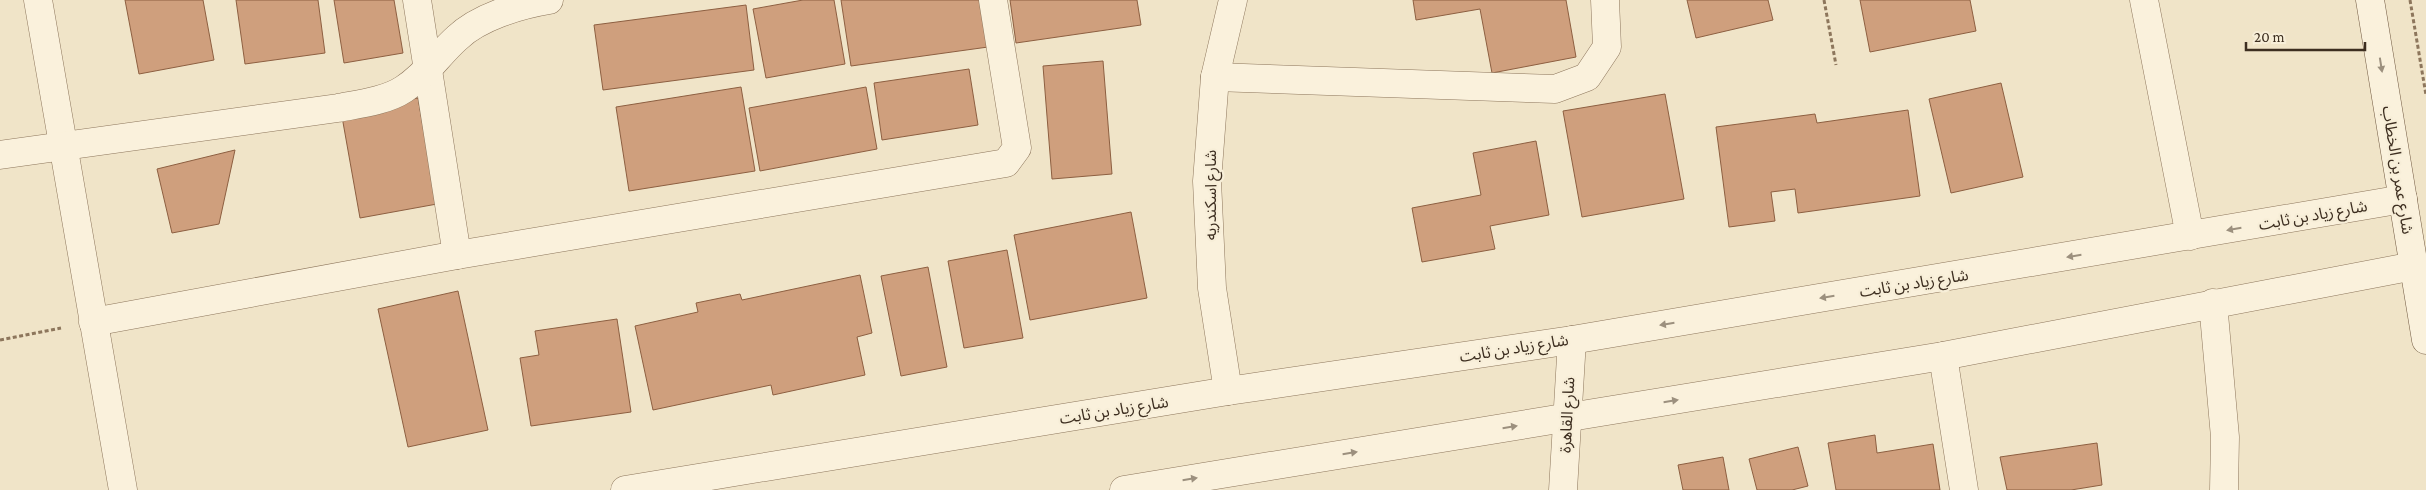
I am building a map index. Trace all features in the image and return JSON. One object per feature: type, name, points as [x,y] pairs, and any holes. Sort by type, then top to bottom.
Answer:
[{"type":"street","points":[[38,0],[123,490]]},
{"type":"street","points":[[417,0],[457,255]]},
{"type":"street","points":[[0,155],[372,101],[402,90],[428,70],[457,37],[495,15],[549,0]]},
{"type":"street","points":[[93,322],[457,255],[1006,163],[1017,148],[1016,129],[993,0]]},
{"type":"street","name":"شارع اسكندريه","points":[[1228,391],[1212,288],[1207,190],[1215,77],[1233,0]]},
{"type":"street","points":[[1215,77],[1555,89],[1587,76],[1607,47],[1605,0]]},
{"type":"street","points":[[2144,0],[2190,236]]},
{"type":"street","name":"شارع عمر بن الخطاب","points":[[2370,0],[2426,340]]},
{"type":"street","name":"شارع زياد بن ثابت","points":[[625,490],[1228,391],[1572,340],[2403,199]]},
{"type":"street","points":[[1124,490],[1943,356],[2414,266]]},
{"type":"street","points":[[2213,303],[2225,437],[2224,490]]},
{"type":"street","name":"شارع القاهرة","points":[[1563,490],[1572,340]]},
{"type":"street","points":[[1943,356],[1964,490]]},
{"type":"path","points":[[1824,0],[1836,65]]},
{"type":"path","points":[[2410,0],[2426,95]]},
{"type":"path","points":[[0,340],[93,322]]},
{"type":"building","points":[[125,0],[203,0],[214,60],[139,74]]},
{"type":"building","points":[[236,0],[318,0],[325,53],[245,64]]},
{"type":"building","points":[[334,0],[394,0],[403,53],[344,63]]},
{"type":"building","points":[[803,0],[834,0],[845,64],[766,78],[753,9]]},
{"type":"building","points":[[841,0],[981,0],[988,47],[851,66]]},
{"type":"building","points":[[1010,0],[1137,0],[1141,25],[1016,43]]},
{"type":"building","points":[[1413,0],[1566,0],[1576,57],[1492,73],[1480,9],[1416,20]]},
{"type":"building","points":[[1687,0],[1768,0],[1773,20],[1696,38]]},
{"type":"building","points":[[1860,0],[1970,0],[1976,31],[1870,52]]},
{"type":"building","points":[[746,5],[754,70],[603,90],[594,25]]},
{"type":"building","points":[[1103,61],[1112,174],[1052,179],[1043,66]]},
{"type":"building","points":[[969,69],[978,125],[882,140],[874,83]]},
{"type":"building","points":[[2001,83],[2023,177],[1951,193],[1929,99]]},
{"type":"building","points":[[741,87],[755,171],[629,191],[616,107]]},
{"type":"building","points":[[866,87],[877,149],[760,171],[749,108]]},
{"type":"building","points":[[1665,94],[1684,199],[1582,217],[1563,111]]},
{"type":"building","points":[[418,98],[437,204],[360,218],[341,111]]},
{"type":"building","points":[[1908,110],[1920,196],[1798,213],[1795,189],[1771,192],[1775,221],[1729,227],[1716,127],[1815,114],[1817,123]]},
{"type":"building","points":[[1536,141],[1549,215],[1490,226],[1495,249],[1422,262],[1412,208],[1481,195],[1473,153]]},
{"type":"building","points":[[235,150],[219,224],[172,233],[157,169]]},
{"type":"building","points":[[1131,212],[1147,298],[1030,320],[1014,235]]},
{"type":"building","points":[[1007,250],[1023,338],[964,348],[948,261]]},
{"type":"building","points":[[928,267],[947,367],[901,376],[881,276]]},
{"type":"building","points":[[860,275],[872,333],[857,337],[865,375],[773,395],[771,385],[653,410],[635,326],[698,312],[696,303],[740,294],[742,300]]},
{"type":"building","points":[[458,291],[488,430],[408,447],[378,309]]},
{"type":"building","points":[[617,319],[631,412],[531,426],[520,358],[539,355],[535,331]]},
{"type":"building","points":[[1875,435],[1877,453],[1933,444],[1940,490],[1836,490],[1828,443]]},
{"type":"building","points":[[2097,443],[2102,485],[2071,490],[2007,490],[2000,457]]},
{"type":"building","points":[[1798,447],[1808,486],[1792,490],[1757,490],[1749,459]]},
{"type":"building","points":[[1723,457],[1729,490],[1683,490],[1678,465]]}]
